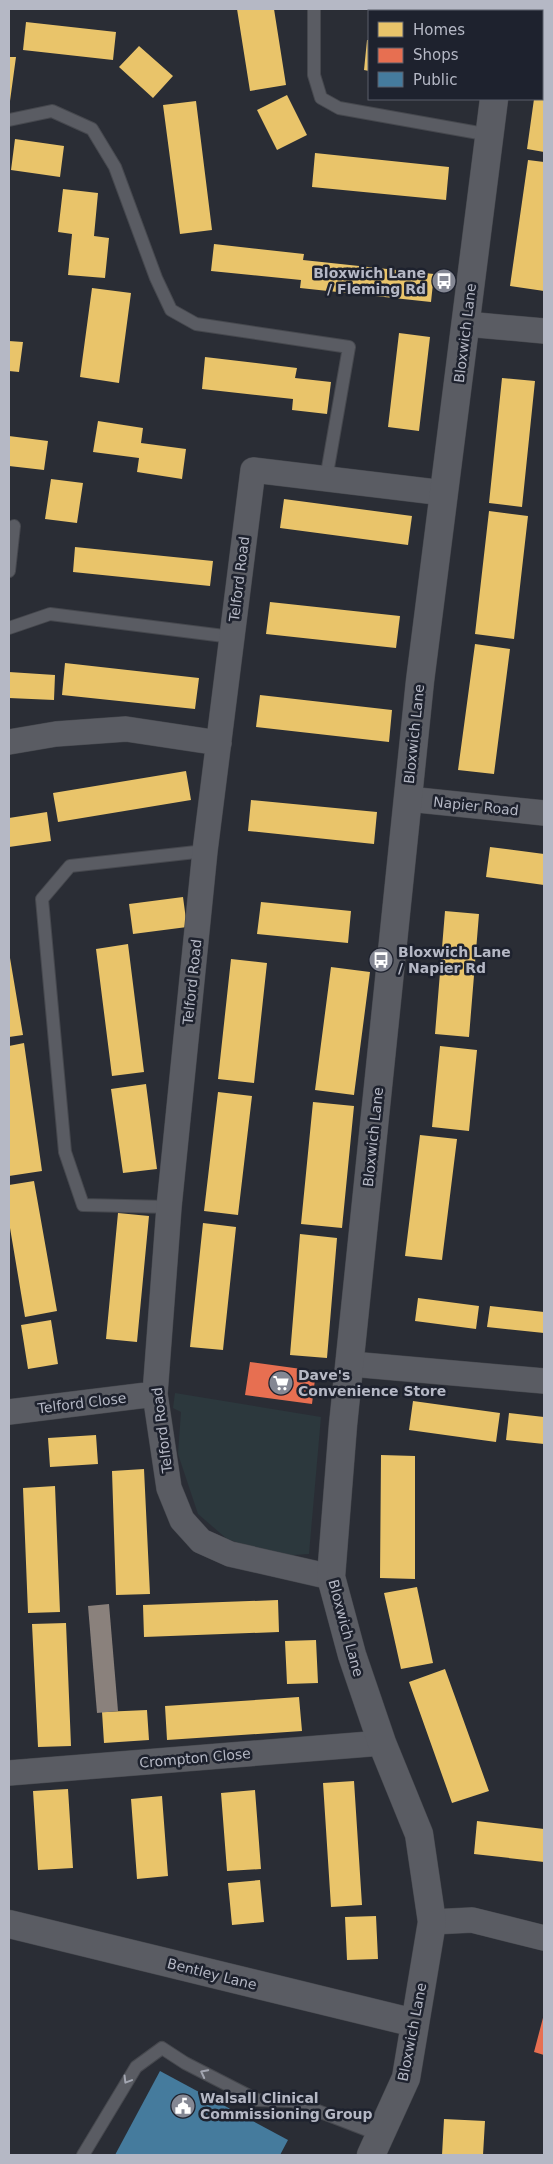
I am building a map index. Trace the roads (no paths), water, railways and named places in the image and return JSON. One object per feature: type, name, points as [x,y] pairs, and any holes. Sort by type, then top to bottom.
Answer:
[{"type":"street","name":"Bloxwich Lane","points":[[376,2145],[406,2078],[432,1922],[419,1834],[382,1743],[352,1655],[331,1577],[343,1426],[420,681],[494,100]]},
{"type":"street","points":[[466,324],[544,331]]},
{"type":"street","name":"Telford Road","points":[[331,1577],[230,1554],[201,1541],[182,1520],[169,1488],[155,1394],[169,1207],[205,851],[253,470],[444,493]]},
{"type":"street","points":[[9,742],[56,734],[126,729],[219,743]]},
{"type":"street","name":"Napier Road","points":[[408,799],[544,813]]},
{"type":"street","points":[[350,1364],[544,1381]]},
{"type":"street","name":"Telford Close","points":[[9,1412],[155,1394]]},
{"type":"street","name":"Crompton Close","points":[[9,1773],[382,1743]]},
{"type":"street","points":[[432,1922],[472,1920],[544,1938]]},
{"type":"street","name":"Bentley Lane","points":[[9,1924],[415,2024]]},
{"type":"lane","points":[[314,9],[314,75],[321,98],[339,108],[490,135]]},
{"type":"lane","points":[[9,120],[52,111],[92,129],[115,167],[156,278],[171,310],[196,324],[349,347],[326,479]]},
{"type":"lane","points":[[9,571],[14,526]]},
{"type":"lane","points":[[9,628],[50,614],[232,637]]},
{"type":"lane","points":[[169,1207],[83,1206],[65,1152],[42,898],[70,866],[205,851]]},
{"type":"lane","points":[[83,2155],[136,2067],[162,2048],[185,2063],[257,2100],[292,2101],[376,2145]]},
{"type":"place","name":"Bloxwich Lane / Fleming Rd","points":[[444,281]]},
{"type":"place","name":"Bloxwich Lane / Napier Rd","points":[[381,960]]},
{"type":"place","name":"Dave's Convenience Store","points":[[281,1383]]},
{"type":"place","name":"Walsall Clinical Commissioning Group","points":[[183,2106]]}]
